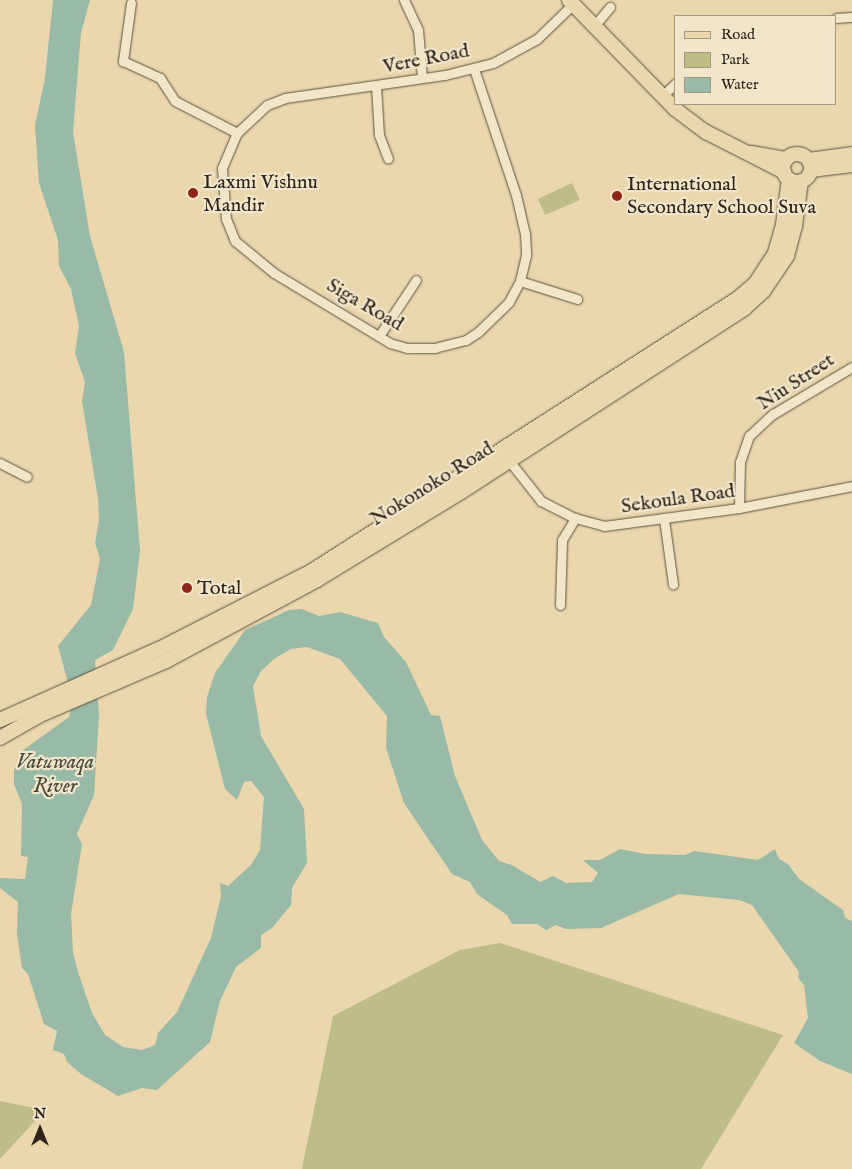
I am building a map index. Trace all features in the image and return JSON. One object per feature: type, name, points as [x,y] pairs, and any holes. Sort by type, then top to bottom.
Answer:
[{"type":"main road","points":[[571,2],[662,96],[706,132],[790,173],[808,177],[810,165]]},
{"type":"main road","points":[[790,173],[798,154],[810,165],[852,165]]},
{"type":"main road","points":[[810,165],[852,154]]},
{"type":"main road","name":"Nokonoko Road","points":[[0,720],[63,699],[282,592],[312,571],[505,455],[748,291],[775,253],[784,225],[790,173]]},
{"type":"main road","name":"Nokonoko Road","points":[[0,738],[63,699]]},
{"type":"street","points":[[404,0],[418,30],[422,78]]},
{"type":"street","points":[[131,2],[123,62],[160,78],[175,101],[237,133]]},
{"type":"street","name":"Vere Road","points":[[267,105],[285,98],[376,86],[474,69],[516,53],[557,23],[571,2]]},
{"type":"street","points":[[594,26],[610,7]]},
{"type":"street","points":[[837,18],[852,17]]},
{"type":"street","name":"Siga Road","points":[[267,105],[237,133],[226,153],[221,185],[226,219],[235,241],[274,273],[379,336],[407,348],[435,348],[466,340],[501,312],[520,281],[526,255],[526,233],[474,69]]},
{"type":"street","points":[[662,96],[674,85]]},
{"type":"street","points":[[376,86],[380,135],[388,158]]},
{"type":"street","points":[[379,336],[416,280]]},
{"type":"street","points":[[520,281],[577,299]]},
{"type":"street","name":"Niu Street","points":[[739,508],[741,453],[749,436],[759,426],[808,391],[852,367]]},
{"type":"street","name":"Sekoula Road","points":[[505,455],[521,479],[542,501],[575,518],[604,526],[739,508],[852,486]]},
{"type":"street","points":[[0,463],[27,477]]},
{"type":"street","points":[[560,605],[562,540],[575,518]]},
{"type":"street","points":[[664,519],[673,584]]},
{"type":"green space","points":[[572,183],[580,200],[545,215],[538,199]]},
{"type":"green space","points":[[500,943],[783,1035],[701,1169],[302,1169],[333,1016],[460,950]]},
{"type":"green space","points":[[0,1101],[45,1110],[0,1159]]},
{"type":"water","name":"Vatuwaqa River","points":[[53,0],[90,0],[81,33],[73,132],[90,236],[124,352],[140,551],[133,609],[113,650],[95,660],[99,715],[94,795],[77,834],[82,844],[71,914],[73,953],[79,975],[92,1013],[105,1035],[123,1047],[142,1050],[155,1045],[158,1033],[177,1012],[211,938],[221,896],[220,883],[228,886],[251,865],[260,850],[264,797],[251,781],[244,782],[237,800],[225,789],[206,714],[207,697],[215,673],[245,630],[289,610],[302,609],[319,616],[340,612],[378,623],[384,637],[406,662],[431,715],[440,716],[455,776],[482,840],[499,861],[512,865],[540,882],[553,876],[566,883],[592,882],[598,873],[583,860],[600,860],[620,849],[645,854],[685,855],[694,851],[758,860],[775,849],[779,859],[788,864],[799,879],[843,910],[845,918],[852,921],[852,1074],[820,1061],[794,1043],[808,1018],[804,985],[798,978],[799,972],[752,905],[739,900],[679,894],[601,928],[566,929],[556,925],[546,930],[537,924],[512,924],[507,915],[477,894],[470,882],[452,874],[404,803],[386,748],[387,716],[340,659],[307,647],[291,649],[274,659],[261,671],[253,686],[261,736],[304,809],[307,863],[292,888],[291,905],[272,928],[261,935],[261,948],[236,967],[220,1001],[210,1042],[157,1090],[142,1088],[118,1096],[81,1074],[67,1062],[64,1054],[53,1050],[57,1031],[44,1024],[28,974],[22,968],[17,934],[18,902],[0,888],[0,878],[25,879],[28,857],[21,856],[22,804],[14,784],[14,770],[22,751],[69,717],[73,701],[58,646],[91,605],[100,559],[95,543],[99,520],[98,499],[82,401],[85,382],[75,353],[79,326],[71,289],[59,266],[58,240],[39,183],[35,125],[45,78]]},
{"type":"place","name":"Laxmi Vishnu Mandir","points":[[193,193]]},
{"type":"place","name":"International Secondary School Suva","points":[[617,196]]},
{"type":"place","name":"Total","points":[[187,588]]}]
